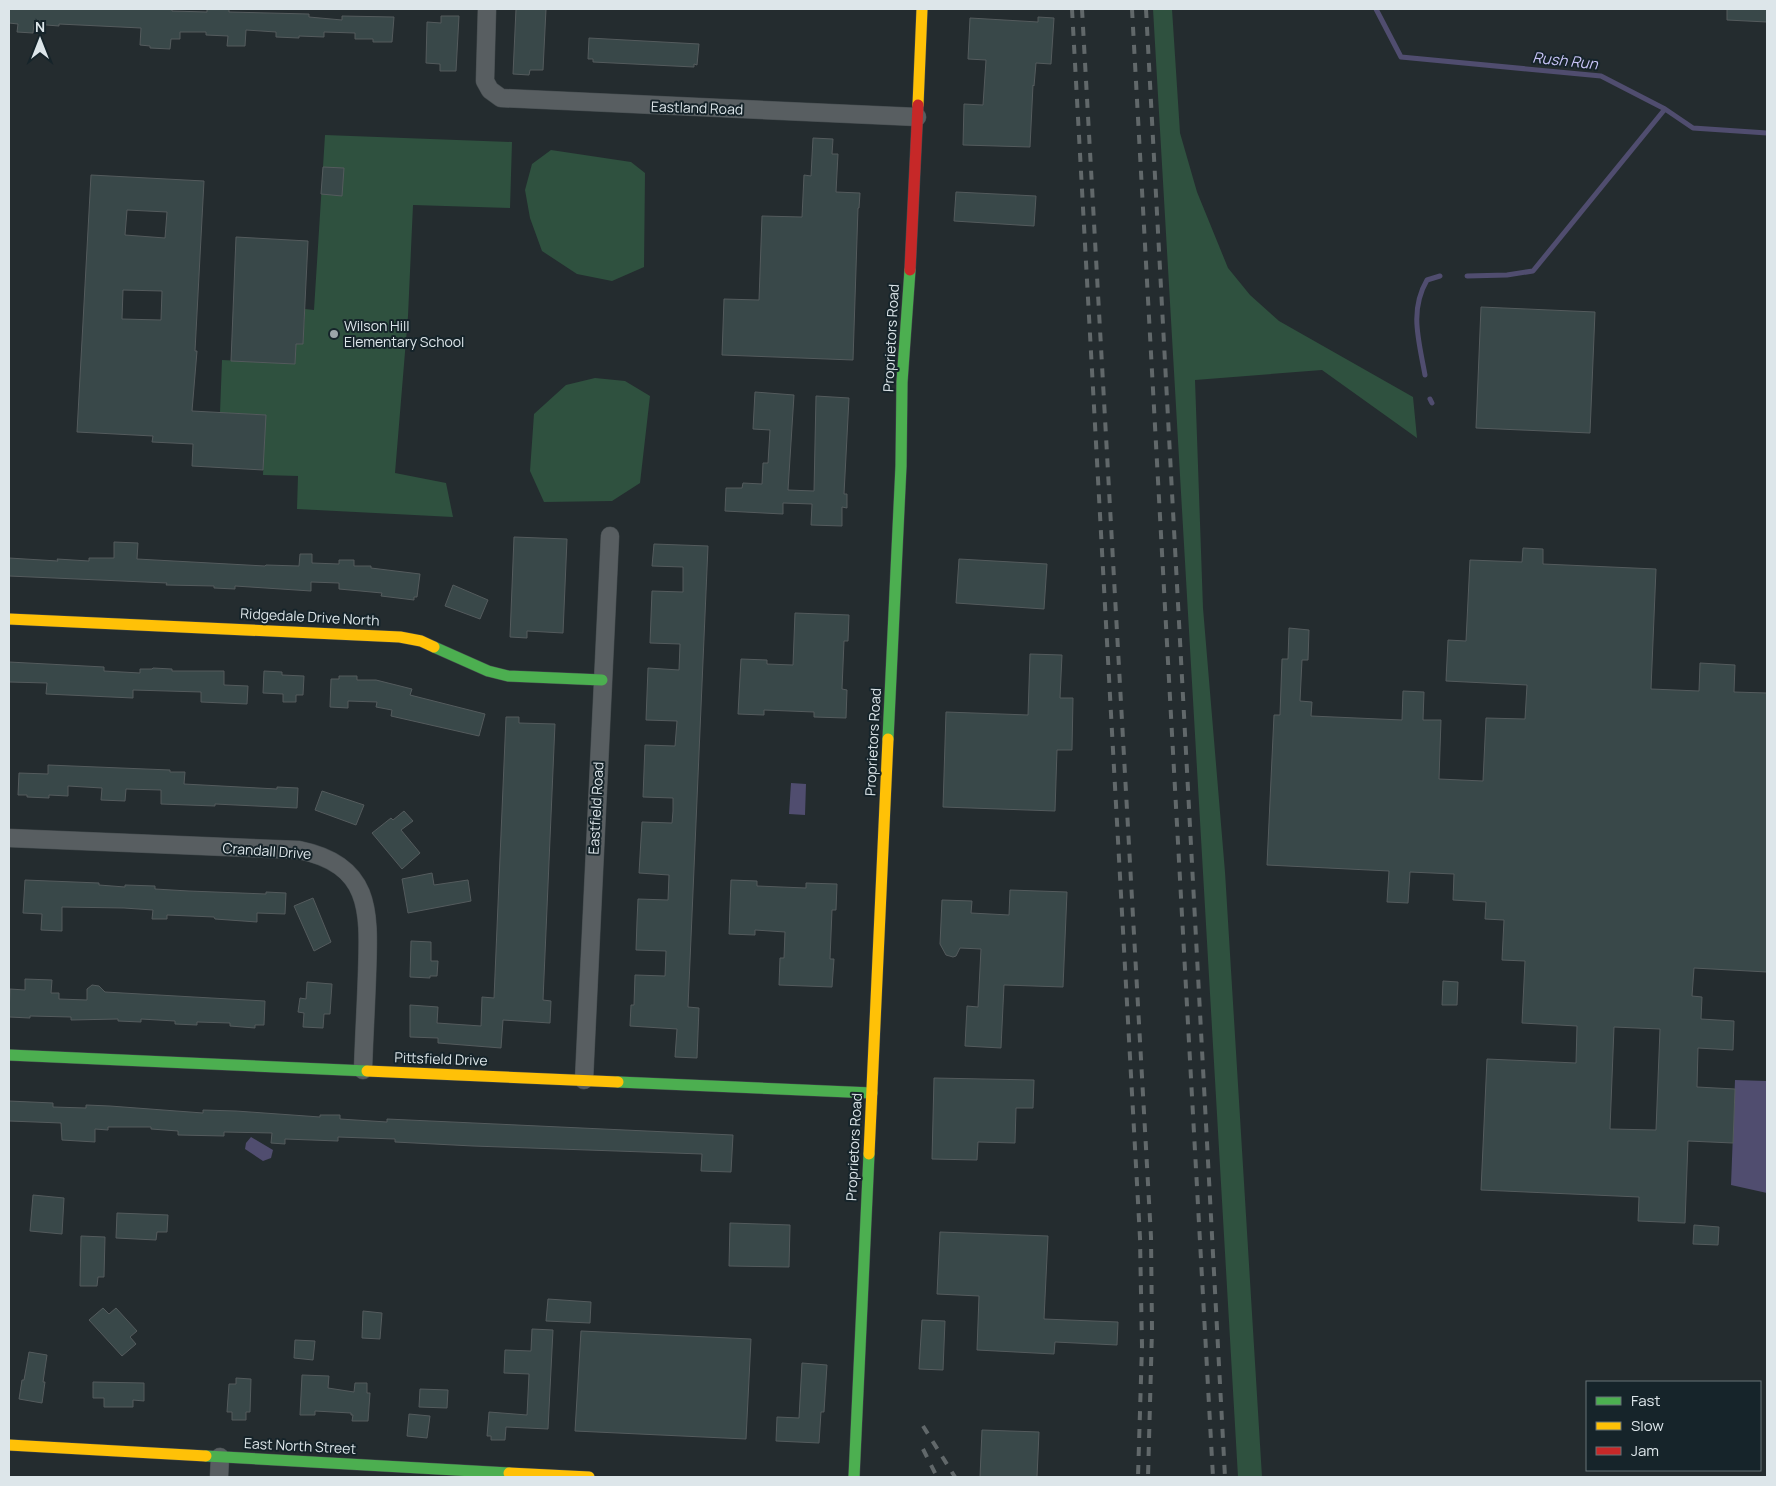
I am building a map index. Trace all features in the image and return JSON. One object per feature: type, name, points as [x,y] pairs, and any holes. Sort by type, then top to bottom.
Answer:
[{"type":"street","name":"Eastland Road","points":[[487,9],[484,81],[490,90],[501,98],[917,117]]},
{"type":"street","name":"Proprietors Road","points":[[854,1477],[901,461],[902,382],[922,9]]},
{"type":"street","name":"Eastfield Road","points":[[584,1080],[610,536]]},
{"type":"street","name":"Ridgedale Drive North","points":[[9,619],[400,637],[421,641],[488,671],[501,674],[602,680]]},
{"type":"street","name":"Crandall Drive","points":[[9,838],[299,850],[332,861],[357,885],[367,911],[368,939],[363,1070]]},
{"type":"street","name":"Pittsfield Drive","points":[[9,1054],[872,1092]]},
{"type":"street","name":"East North Street","points":[[9,1445],[589,1477]]},
{"type":"street","points":[[219,1477],[220,1457]]},
{"type":"green space","points":[[1153,9],[1172,9],[1180,133],[1197,192],[1228,268],[1250,295],[1279,321],[1413,397],[1417,438],[1322,370],[1195,380],[1203,608],[1225,872],[1262,1477],[1238,1477]]},
{"type":"green space","points":[[325,135],[512,142],[510,208],[413,205],[408,316],[395,473],[446,483],[453,517],[297,509],[298,476],[263,475],[265,415],[220,413],[222,360],[295,364],[296,344],[303,344],[305,309],[314,310]]},
{"type":"green space","points":[[551,150],[631,162],[645,173],[644,267],[612,281],[577,274],[542,251],[530,218],[525,190],[532,164]]},
{"type":"green space","points":[[595,378],[625,381],[650,396],[640,483],[612,501],[544,502],[530,471],[534,414],[566,385]]},
{"type":"shaded area","points":[[791,783],[806,784],[805,815],[789,814]]},
{"type":"shaded area","points":[[1735,1080],[1767,1081],[1767,1193],[1731,1185]]},
{"type":"shaded area","points":[[251,1137],[273,1150],[271,1158],[263,1161],[245,1149],[246,1143]]},
{"type":"building","points":[[9,9],[172,9],[172,11],[207,12],[207,9],[229,9],[229,12],[309,14],[309,17],[342,20],[342,16],[394,17],[392,42],[373,42],[373,39],[355,39],[355,33],[324,32],[324,37],[299,36],[299,38],[276,37],[276,32],[246,30],[245,46],[227,46],[228,36],[206,35],[206,32],[180,32],[180,39],[171,39],[170,49],[150,48],[150,46],[140,45],[141,28],[34,24],[33,33],[17,32],[18,24],[9,23]]},
{"type":"building","points":[[516,9],[546,9],[543,70],[530,70],[529,75],[513,74]]},
{"type":"building","points":[[1727,9],[1767,9],[1767,22],[1727,20]]},
{"type":"building","points":[[441,16],[459,16],[456,71],[440,71],[440,64],[426,63],[427,22],[441,23]]},
{"type":"building","points":[[1038,17],[1054,18],[1051,64],[1036,63],[1030,147],[963,145],[964,104],[983,105],[986,60],[968,59],[970,18],[1038,22]]},
{"type":"building","points":[[589,38],[699,44],[697,65],[694,64],[694,67],[593,62],[593,59],[588,59]]},
{"type":"building","points":[[813,138],[833,139],[832,154],[838,154],[836,192],[860,193],[853,360],[722,355],[724,299],[759,300],[762,216],[802,217],[804,175],[811,176]]},
{"type":"building","points":[[323,167],[344,168],[342,196],[321,194]]},
{"type":"building","name":"Wilson Hill Elementary School","points":[[91,175],[204,181],[195,351],[197,351],[192,411],[266,415],[263,470],[192,466],[193,444],[152,442],[153,436],[77,432]],"holes":[[[127,210],[167,212],[165,238],[125,235]],[[123,290],[162,291],[161,320],[122,319]]]},
{"type":"building","points":[[956,192],[1036,196],[1034,226],[954,221]]},
{"type":"building","points":[[236,237],[308,241],[303,344],[296,344],[295,364],[231,361]]},
{"type":"building","points":[[1481,307],[1595,312],[1590,433],[1476,428]]},
{"type":"building","points":[[755,392],[794,395],[788,490],[814,491],[816,396],[849,398],[844,494],[847,494],[847,508],[842,507],[842,526],[811,525],[812,504],[783,503],[783,514],[725,511],[726,488],[742,488],[743,483],[762,484],[763,463],[768,463],[770,430],[753,429]]},
{"type":"building","points":[[514,537],[567,539],[563,633],[527,631],[527,638],[510,637]]},
{"type":"building","points":[[114,542],[138,543],[137,559],[265,566],[299,566],[300,554],[312,554],[312,563],[339,564],[339,560],[354,560],[354,566],[371,566],[371,568],[420,574],[417,597],[414,597],[414,600],[381,596],[382,593],[339,589],[339,583],[311,582],[311,591],[235,586],[235,589],[214,588],[214,586],[166,585],[167,583],[9,576],[9,558],[89,561],[89,558],[114,558]]},
{"type":"building","points":[[654,544],[708,546],[688,1007],[699,1008],[697,1058],[675,1057],[677,1029],[630,1026],[631,1005],[634,1005],[635,975],[665,976],[666,951],[636,950],[638,899],[668,900],[669,875],[639,873],[642,822],[672,823],[673,811],[673,798],[643,797],[645,745],[675,746],[677,721],[646,720],[648,668],[679,670],[680,644],[650,643],[652,591],[683,592],[683,567],[652,566]]},
{"type":"building","points":[[1523,548],[1543,549],[1543,564],[1656,569],[1651,689],[1699,691],[1700,663],[1735,665],[1734,692],[1767,693],[1767,972],[1694,968],[1692,996],[1702,997],[1701,1019],[1734,1021],[1733,1050],[1698,1048],[1697,1087],[1735,1089],[1733,1143],[1688,1141],[1685,1223],[1638,1221],[1639,1197],[1481,1190],[1487,1059],[1576,1063],[1577,1026],[1522,1023],[1525,961],[1502,960],[1504,920],[1485,919],[1486,902],[1453,900],[1454,874],[1410,872],[1408,903],[1387,902],[1389,871],[1267,865],[1274,715],[1280,715],[1282,659],[1288,659],[1289,628],[1309,630],[1308,660],[1302,660],[1300,701],[1312,702],[1311,716],[1402,720],[1403,691],[1424,692],[1423,720],[1441,720],[1439,779],[1483,781],[1486,718],[1525,719],[1527,685],[1446,681],[1448,640],[1466,641],[1470,560],[1522,562]],"holes":[[[1614,1027],[1660,1029],[1656,1130],[1610,1129]]]},
{"type":"building","points":[[959,559],[1047,564],[1044,609],[956,603]]},
{"type":"building","points":[[453,585],[488,600],[480,619],[445,606]]},
{"type":"building","points":[[795,613],[849,615],[848,641],[844,641],[842,689],[847,690],[846,718],[814,717],[814,712],[764,710],[764,715],[738,714],[741,659],[767,660],[767,664],[793,665]]},
{"type":"building","points":[[1030,654],[1062,655],[1060,698],[1073,698],[1072,750],[1057,750],[1055,811],[943,807],[946,712],[1028,715]]},
{"type":"building","points":[[9,662],[104,667],[104,671],[140,673],[140,669],[153,668],[172,669],[172,671],[224,671],[224,685],[248,686],[247,704],[201,702],[201,692],[133,690],[133,698],[46,694],[47,683],[9,682]]},
{"type":"building","points":[[264,671],[282,672],[282,675],[304,676],[303,695],[296,695],[296,702],[283,702],[283,694],[263,693]]},
{"type":"building","points":[[339,676],[357,676],[357,680],[376,680],[412,689],[410,695],[485,714],[479,736],[391,716],[392,710],[376,707],[377,702],[348,701],[348,708],[330,707],[331,679],[339,679]]},
{"type":"building","points":[[506,717],[519,717],[519,723],[555,724],[543,1000],[551,1001],[550,1023],[503,1020],[501,1048],[438,1043],[438,1038],[410,1037],[410,1005],[438,1007],[437,1023],[481,1026],[482,997],[494,998]]},
{"type":"building","points":[[48,765],[185,772],[184,784],[277,789],[277,787],[298,788],[297,808],[215,804],[215,806],[161,804],[161,790],[126,789],[125,801],[101,800],[102,788],[68,786],[68,796],[49,795],[49,798],[18,795],[19,773],[48,774]]},
{"type":"building","points":[[322,791],[364,805],[356,825],[315,810]]},
{"type":"building","points":[[404,811],[413,821],[401,830],[420,853],[402,869],[372,833],[391,818],[393,820]]},
{"type":"building","points":[[432,873],[434,885],[468,880],[471,901],[408,913],[402,879]]},
{"type":"building","points":[[25,880],[99,883],[99,885],[125,887],[125,885],[155,886],[155,889],[189,891],[286,893],[285,914],[257,913],[257,922],[215,919],[214,917],[167,915],[167,919],[152,919],[153,910],[62,907],[62,931],[41,930],[42,914],[23,913]]},
{"type":"building","points":[[731,880],[757,881],[757,886],[806,888],[806,883],[837,884],[836,910],[832,910],[830,959],[834,959],[832,987],[779,985],[780,958],[784,958],[785,932],[755,930],[755,935],[729,934]]},
{"type":"building","points":[[1010,890],[1067,892],[1063,987],[1004,985],[1001,1048],[965,1046],[967,1006],[978,1007],[981,949],[960,948],[956,956],[946,955],[940,944],[942,900],[972,901],[971,913],[1009,915]]},
{"type":"building","points":[[313,898],[331,942],[314,951],[294,906]]},
{"type":"building","points":[[411,941],[431,942],[431,961],[438,961],[437,976],[430,976],[430,978],[410,977]]},
{"type":"building","points":[[25,979],[52,980],[51,993],[59,993],[59,999],[87,1000],[87,989],[92,985],[99,986],[105,992],[265,1001],[264,1025],[255,1025],[255,1028],[230,1026],[230,1023],[197,1022],[197,1025],[175,1024],[175,1021],[141,1019],[141,1022],[118,1021],[118,1019],[71,1020],[71,1017],[9,1017],[10,989],[25,990]]},
{"type":"building","points":[[1443,981],[1458,982],[1457,1005],[1442,1005]]},
{"type":"building","points":[[307,982],[332,984],[330,1014],[324,1014],[323,1028],[303,1027],[304,1013],[298,1012],[300,998],[306,999]]},
{"type":"building","points":[[934,1078],[1034,1080],[1033,1108],[1016,1108],[1015,1143],[978,1142],[977,1160],[932,1159]]},
{"type":"building","points":[[9,1101],[53,1103],[53,1107],[86,1108],[86,1105],[203,1113],[203,1110],[320,1117],[320,1115],[340,1115],[340,1119],[387,1122],[387,1119],[733,1135],[731,1172],[701,1171],[702,1154],[473,1146],[395,1142],[395,1139],[338,1137],[338,1141],[285,1139],[285,1144],[271,1143],[272,1133],[224,1132],[224,1136],[178,1135],[178,1131],[151,1129],[151,1127],[108,1127],[108,1130],[95,1129],[95,1142],[62,1140],[61,1123],[9,1121]]},
{"type":"building","points":[[33,1195],[64,1198],[62,1234],[30,1231]]},
{"type":"building","points":[[117,1213],[168,1215],[167,1232],[157,1232],[156,1240],[116,1238]]},
{"type":"building","points":[[730,1223],[790,1225],[789,1267],[729,1266]]},
{"type":"building","points":[[1694,1225],[1719,1227],[1718,1245],[1693,1244]]},
{"type":"building","points":[[940,1232],[1048,1236],[1044,1319],[1118,1322],[1117,1345],[1055,1342],[1054,1354],[977,1350],[979,1296],[937,1294]]},
{"type":"building","points":[[81,1236],[105,1237],[104,1277],[98,1277],[97,1286],[80,1286]]},
{"type":"building","points":[[548,1299],[591,1302],[590,1323],[546,1321]]},
{"type":"building","points":[[103,1308],[109,1314],[116,1308],[137,1331],[130,1337],[136,1344],[122,1356],[89,1320]]},
{"type":"building","points":[[363,1311],[382,1313],[380,1339],[362,1338]]},
{"type":"building","points":[[922,1320],[945,1321],[943,1370],[919,1369]]},
{"type":"building","points":[[532,1329],[553,1330],[548,1429],[506,1427],[505,1440],[491,1440],[491,1436],[487,1436],[489,1412],[527,1415],[529,1374],[504,1373],[505,1350],[531,1351]]},
{"type":"building","points":[[581,1331],[751,1339],[746,1439],[575,1431]]},
{"type":"building","points":[[295,1340],[315,1341],[313,1360],[294,1358]]},
{"type":"building","points":[[29,1352],[47,1355],[42,1403],[19,1399]]},
{"type":"building","points":[[802,1363],[827,1365],[824,1412],[821,1412],[819,1443],[776,1441],[777,1417],[799,1418]]},
{"type":"building","points":[[302,1375],[329,1376],[328,1388],[354,1392],[355,1383],[367,1383],[367,1393],[370,1393],[368,1421],[352,1421],[353,1415],[351,1413],[315,1411],[315,1415],[300,1415]]},
{"type":"building","points":[[236,1378],[251,1379],[250,1412],[246,1412],[246,1420],[232,1420],[232,1412],[227,1412],[229,1384],[236,1384]]},
{"type":"building","points":[[93,1382],[144,1383],[144,1401],[133,1400],[133,1407],[104,1407],[104,1398],[93,1398]]},
{"type":"building","points":[[420,1389],[448,1390],[447,1408],[419,1407]]},
{"type":"building","points":[[409,1414],[430,1416],[427,1438],[407,1436]]},
{"type":"building","points":[[982,1430],[1039,1432],[1037,1477],[980,1477]]},
{"type":"waterway","name":"Rush Run","points":[[1376,9],[1401,57],[1601,76],[1665,109],[1693,128],[1767,133]]},
{"type":"waterway","points":[[1467,276],[1507,275],[1533,271],[1665,109]]},
{"type":"waterway","points":[[1425,375],[1418,338],[1418,303],[1427,280],[1440,276]]},
{"type":"waterway","points":[[1430,399],[1432,403]]},
{"type":"railway","points":[[1072,9],[1140,1238],[1142,1346],[1138,1477]]},
{"type":"railway","points":[[1082,9],[1151,1237],[1152,1330],[1148,1477]]},
{"type":"railway","points":[[1132,9],[1213,1477]]},
{"type":"railway","points":[[1146,9],[1225,1477]]},
{"type":"railway","points":[[923,1426],[955,1477]]},
{"type":"railway","points":[[923,1449],[937,1477]]},
{"type":"traffic: fast","points":[[888,739],[901,466],[902,382],[910,270]]},
{"type":"traffic: fast","points":[[434,647],[488,671],[508,676],[602,680]]},
{"type":"traffic: fast","points":[[9,1055],[367,1071]]},
{"type":"traffic: fast","points":[[618,1082],[872,1093]]},
{"type":"traffic: fast","points":[[854,1477],[869,1154]]},
{"type":"traffic: fast","points":[[206,1456],[509,1473]]},
{"type":"traffic: slow","points":[[918,105],[922,9]]},
{"type":"traffic: slow","points":[[9,619],[400,637],[421,641],[434,647]]},
{"type":"traffic: slow","points":[[869,1154],[888,739]]},
{"type":"traffic: slow","points":[[367,1071],[618,1082]]},
{"type":"traffic: slow","points":[[9,1445],[206,1456]]},
{"type":"traffic: slow","points":[[509,1473],[589,1477]]},
{"type":"traffic: jam","points":[[910,270],[918,105]]},
{"type":"place","name":"Wilson Hill Elementary School","points":[[334,334]]}]
